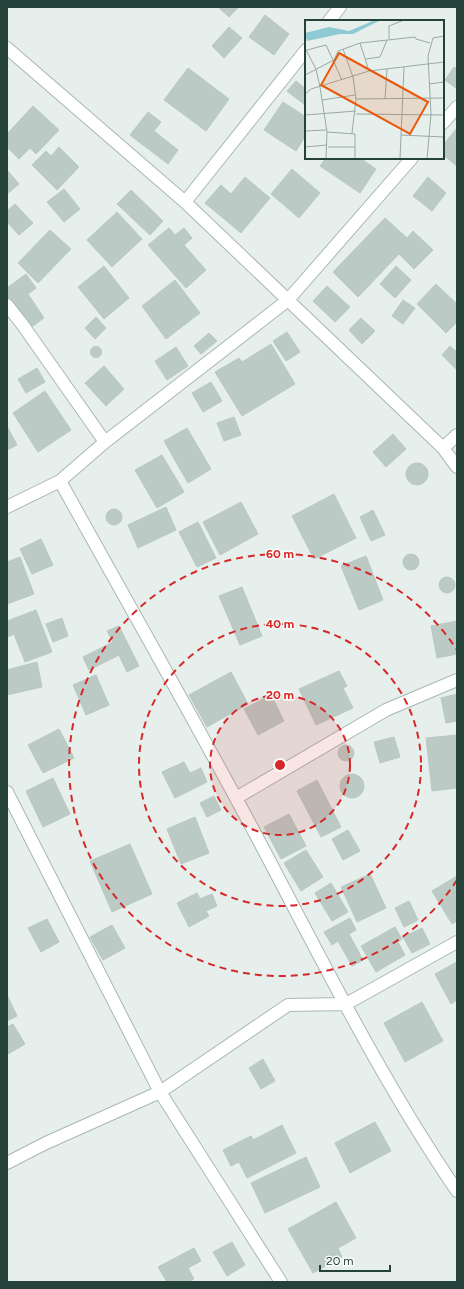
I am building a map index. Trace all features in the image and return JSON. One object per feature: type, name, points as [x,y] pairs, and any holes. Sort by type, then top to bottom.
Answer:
[{"type":"street","points":[[330,20],[340,7]]},
{"type":"street","points":[[7,48],[185,202],[443,448],[457,467]]},
{"type":"street","points":[[185,202],[305,51]]},
{"type":"street","points":[[444,122],[457,107]]},
{"type":"street","points":[[7,507],[60,481],[104,442],[288,300],[411,159]]},
{"type":"street","points":[[7,305],[22,324],[104,442]]},
{"type":"street","points":[[443,448],[457,435]]},
{"type":"street","points":[[60,481],[236,798],[346,1004],[426,1146],[457,1191]]},
{"type":"street","points":[[236,798],[386,710],[457,680]]},
{"type":"street","points":[[7,792],[160,1092],[281,1282]]},
{"type":"street","points":[[7,1163],[160,1092],[288,1004],[346,1004],[457,942]]},
{"type":"building","points":[[218,7],[239,7],[229,17]]},
{"type":"building","points":[[265,15],[289,34],[274,55],[249,37]]},
{"type":"building","points":[[229,27],[242,38],[224,58],[212,46]]},
{"type":"building","points":[[454,67],[457,69],[457,89],[445,80]]},
{"type":"building","points":[[188,68],[229,99],[206,131],[164,100]]},
{"type":"building","points":[[296,81],[305,88],[305,105],[287,91]]},
{"type":"building","points":[[283,102],[305,116],[305,137],[296,151],[264,130]]},
{"type":"building","points":[[33,106],[59,130],[36,154],[30,148],[19,159],[7,147],[7,134]]},
{"type":"building","points":[[148,112],[161,122],[154,131],[178,150],[168,164],[130,135]]},
{"type":"building","points":[[457,128],[457,166],[444,156],[444,144]]},
{"type":"building","points":[[59,147],[79,167],[57,190],[32,165],[46,151],[51,156]]},
{"type":"building","points":[[325,159],[361,159],[376,169],[360,193],[320,166]]},
{"type":"building","points":[[292,169],[320,193],[299,218],[271,194]]},
{"type":"building","points":[[7,170],[19,184],[7,194]]},
{"type":"building","points":[[245,177],[270,198],[241,233],[205,203],[221,185],[231,194]]},
{"type":"building","points":[[428,177],[446,193],[432,211],[413,196]]},
{"type":"building","points":[[64,189],[80,209],[64,222],[47,202]]},
{"type":"building","points":[[131,190],[163,221],[150,235],[117,204]]},
{"type":"building","points":[[15,204],[33,223],[19,235],[7,222],[7,211]]},
{"type":"building","points":[[117,212],[142,239],[112,267],[87,240]]},
{"type":"building","points":[[385,218],[407,238],[413,231],[433,250],[414,269],[399,254],[358,297],[333,272]]},
{"type":"building","points":[[169,228],[175,235],[184,228],[192,238],[184,245],[206,270],[186,288],[148,245]]},
{"type":"building","points":[[50,230],[71,249],[38,283],[18,263]]},
{"type":"building","points":[[104,266],[129,298],[104,319],[78,287]]},
{"type":"building","points":[[396,266],[411,280],[395,298],[380,284]]},
{"type":"building","points":[[26,274],[36,288],[28,294],[44,318],[30,328],[7,296],[7,288]]},
{"type":"building","points":[[175,280],[200,313],[166,339],[142,306]]},
{"type":"building","points":[[436,284],[457,304],[457,322],[446,333],[417,304]]},
{"type":"building","points":[[327,286],[350,307],[335,322],[313,301]]},
{"type":"building","points":[[403,300],[415,308],[403,324],[392,316]]},
{"type":"building","points":[[96,317],[106,328],[95,339],[85,328]]},
{"type":"building","points":[[361,318],[375,331],[362,344],[349,330]]},
{"type":"building","points":[[287,332],[300,352],[286,361],[273,341]]},
{"type":"building","points":[[209,333],[217,341],[201,354],[194,346]]},
{"type":"building","points":[[271,344],[295,384],[242,416],[215,372],[239,358],[242,362]]},
{"type":"building","points":[[96,346],[100,348],[102,352],[100,356],[96,358],[92,356],[90,352],[92,348]]},
{"type":"building","points":[[450,346],[457,352],[457,370],[442,355]]},
{"type":"building","points":[[176,347],[188,366],[167,380],[155,361]]},
{"type":"building","points":[[104,366],[124,389],[106,406],[85,383]]},
{"type":"building","points":[[37,368],[45,382],[26,393],[18,379]]},
{"type":"building","points":[[211,382],[222,401],[203,412],[192,393]]},
{"type":"building","points":[[45,391],[71,430],[38,452],[13,413]]},
{"type":"building","points":[[234,417],[241,435],[224,441],[217,423]]},
{"type":"building","points":[[7,426],[17,445],[7,450]]},
{"type":"building","points":[[187,428],[211,469],[188,483],[164,441]]},
{"type":"building","points":[[393,434],[406,449],[386,467],[373,452]]},
{"type":"building","points":[[162,455],[184,492],[157,508],[135,470]]},
{"type":"building","points":[[417,463],[421,464],[427,470],[427,478],[421,484],[417,485],[413,484],[407,478],[406,474],[407,470],[413,464]]},
{"type":"building","points":[[334,494],[356,538],[314,559],[292,516]]},
{"type":"building","points":[[241,502],[258,534],[220,555],[203,522]]},
{"type":"building","points":[[166,507],[176,530],[138,548],[128,525]]},
{"type":"building","points":[[114,509],[121,514],[122,517],[117,524],[114,525],[107,520],[106,517],[111,510]]},
{"type":"building","points":[[373,510],[385,535],[371,541],[360,517]]},
{"type":"building","points":[[198,522],[216,558],[197,567],[179,532]]},
{"type":"building","points":[[41,539],[53,565],[32,574],[20,549]]},
{"type":"building","points":[[411,554],[417,556],[419,562],[417,568],[411,570],[405,568],[403,562],[405,556]]},
{"type":"building","points":[[366,556],[383,600],[359,610],[341,566]]},
{"type":"building","points":[[20,557],[34,594],[7,604],[7,562]]},
{"type":"building","points":[[447,577],[453,579],[455,585],[453,591],[447,593],[441,591],[439,585],[441,579]]},
{"type":"building","points":[[242,587],[262,636],[240,645],[219,596]]},
{"type":"building","points":[[36,610],[52,652],[25,662],[14,634],[8,637],[7,621]]},
{"type":"building","points":[[62,618],[68,636],[53,642],[46,624]]},
{"type":"building","points":[[457,621],[457,654],[437,658],[431,626]]},
{"type":"building","points":[[119,626],[139,666],[127,672],[119,655],[89,670],[83,657],[113,642],[107,631]]},
{"type":"building","points":[[37,662],[42,687],[7,695],[7,670]]},
{"type":"building","points":[[339,671],[347,686],[343,688],[353,708],[316,725],[299,689]]},
{"type":"building","points":[[231,672],[248,704],[207,727],[189,695]]},
{"type":"building","points":[[96,675],[109,705],[86,715],[73,685]]},
{"type":"building","points":[[457,694],[457,721],[446,723],[441,698]]},
{"type":"building","points":[[271,695],[284,721],[258,735],[244,709]]},
{"type":"building","points":[[59,729],[74,758],[43,773],[28,745]]},
{"type":"building","points":[[457,735],[457,788],[432,791],[426,738]]},
{"type":"building","points":[[394,737],[400,757],[380,763],[374,742]]},
{"type":"building","points":[[346,745],[352,747],[354,753],[352,759],[346,761],[340,759],[338,753],[340,747]]},
{"type":"building","points":[[184,762],[190,773],[201,768],[207,782],[175,798],[162,772]]},
{"type":"building","points":[[352,774],[360,778],[364,786],[360,794],[352,798],[344,794],[340,786],[344,778]]},
{"type":"building","points":[[53,778],[70,814],[43,827],[26,791]]},
{"type":"building","points":[[317,780],[341,827],[321,837],[297,791]]},
{"type":"building","points":[[214,796],[221,810],[207,817],[200,803]]},
{"type":"building","points":[[289,814],[306,846],[281,859],[264,827]]},
{"type":"building","points":[[195,817],[209,853],[181,864],[167,829]]},
{"type":"building","points":[[348,830],[360,851],[343,860],[332,839]]},
{"type":"building","points":[[130,844],[152,894],[112,912],[90,861]]},
{"type":"building","points":[[306,850],[323,877],[301,891],[284,863]]},
{"type":"building","points":[[370,874],[386,908],[357,922],[341,887]]},
{"type":"building","points":[[457,876],[457,921],[452,924],[432,891]]},
{"type":"building","points":[[331,883],[348,912],[332,921],[315,893]]},
{"type":"building","points":[[197,893],[200,899],[212,894],[217,906],[206,911],[209,916],[189,927],[177,903]]},
{"type":"building","points":[[409,901],[418,920],[404,927],[395,908]]},
{"type":"building","points":[[350,918],[356,930],[349,934],[363,960],[352,966],[338,941],[332,945],[324,932]]},
{"type":"building","points":[[47,919],[59,942],[41,952],[28,928]]},
{"type":"building","points":[[112,925],[125,948],[103,960],[90,937]]},
{"type":"building","points":[[395,927],[402,939],[398,942],[405,955],[376,972],[361,946]]},
{"type":"building","points":[[422,928],[430,944],[412,953],[403,937]]},
{"type":"building","points":[[457,962],[457,1000],[451,1004],[435,974]]},
{"type":"building","points":[[7,995],[17,1016],[7,1021]]},
{"type":"building","points":[[422,1002],[443,1041],[405,1062],[384,1023]]},
{"type":"building","points":[[13,1024],[25,1044],[8,1054],[7,1027]]},
{"type":"building","points":[[263,1059],[275,1081],[261,1089],[249,1068]]},
{"type":"building","points":[[375,1122],[391,1151],[350,1173],[335,1143]]},
{"type":"building","points":[[282,1125],[296,1153],[247,1178],[239,1162],[231,1166],[223,1150],[251,1136],[253,1140]]},
{"type":"building","points":[[306,1157],[320,1187],[265,1213],[251,1183]]},
{"type":"building","points":[[336,1202],[356,1238],[338,1248],[342,1257],[313,1273],[288,1229]]},
{"type":"building","points":[[232,1242],[245,1265],[227,1276],[213,1252]]},
{"type":"building","points":[[194,1248],[201,1261],[188,1268],[194,1279],[189,1282],[167,1282],[158,1267]]}]
